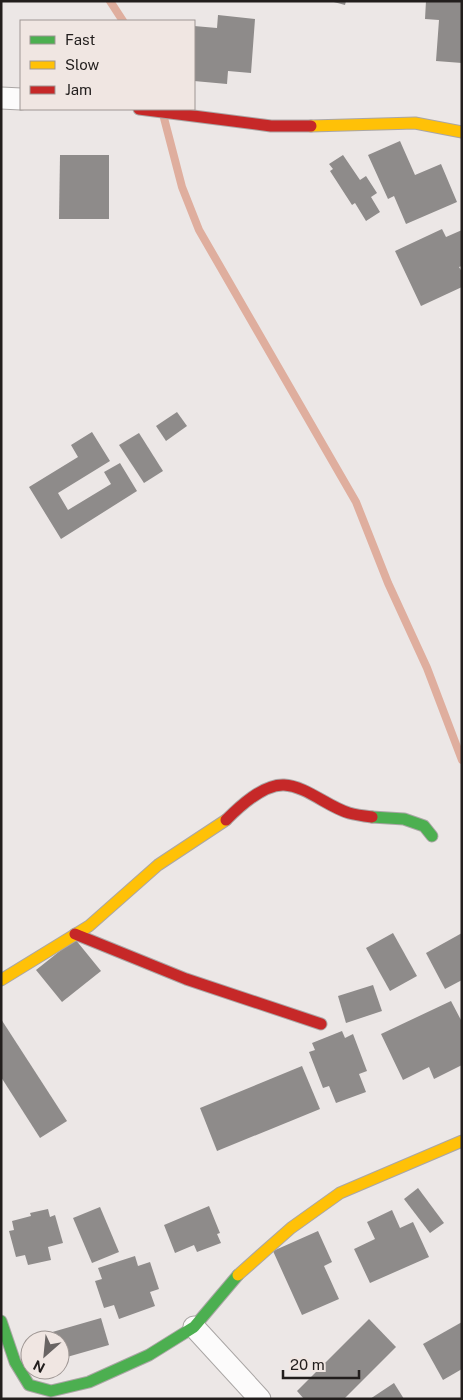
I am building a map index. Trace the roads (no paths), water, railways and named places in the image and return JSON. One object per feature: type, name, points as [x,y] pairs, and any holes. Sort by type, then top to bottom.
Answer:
[{"type":"street","points":[[1,98],[20,98]]},
{"type":"street","points":[[146,110],[271,126],[343,126],[414,123],[462,132]]},
{"type":"street","points":[[1,980],[89,926],[158,865],[222,824],[241,805],[268,788],[284,785],[298,789],[348,813],[404,819],[424,826],[432,836]]},
{"type":"street","points":[[75,934],[186,978],[321,1024]]},
{"type":"street","points":[[1,1321],[15,1362],[29,1385],[52,1395],[89,1382],[149,1355],[194,1327],[236,1276],[291,1228],[340,1193],[462,1141]]},
{"type":"street","points":[[194,1327],[260,1399]]},
{"type":"waterway","points":[[110,1],[122,20]]},
{"type":"waterway","points":[[164,118],[182,187],[199,230],[356,502],[388,583],[427,668],[462,760]]}]
